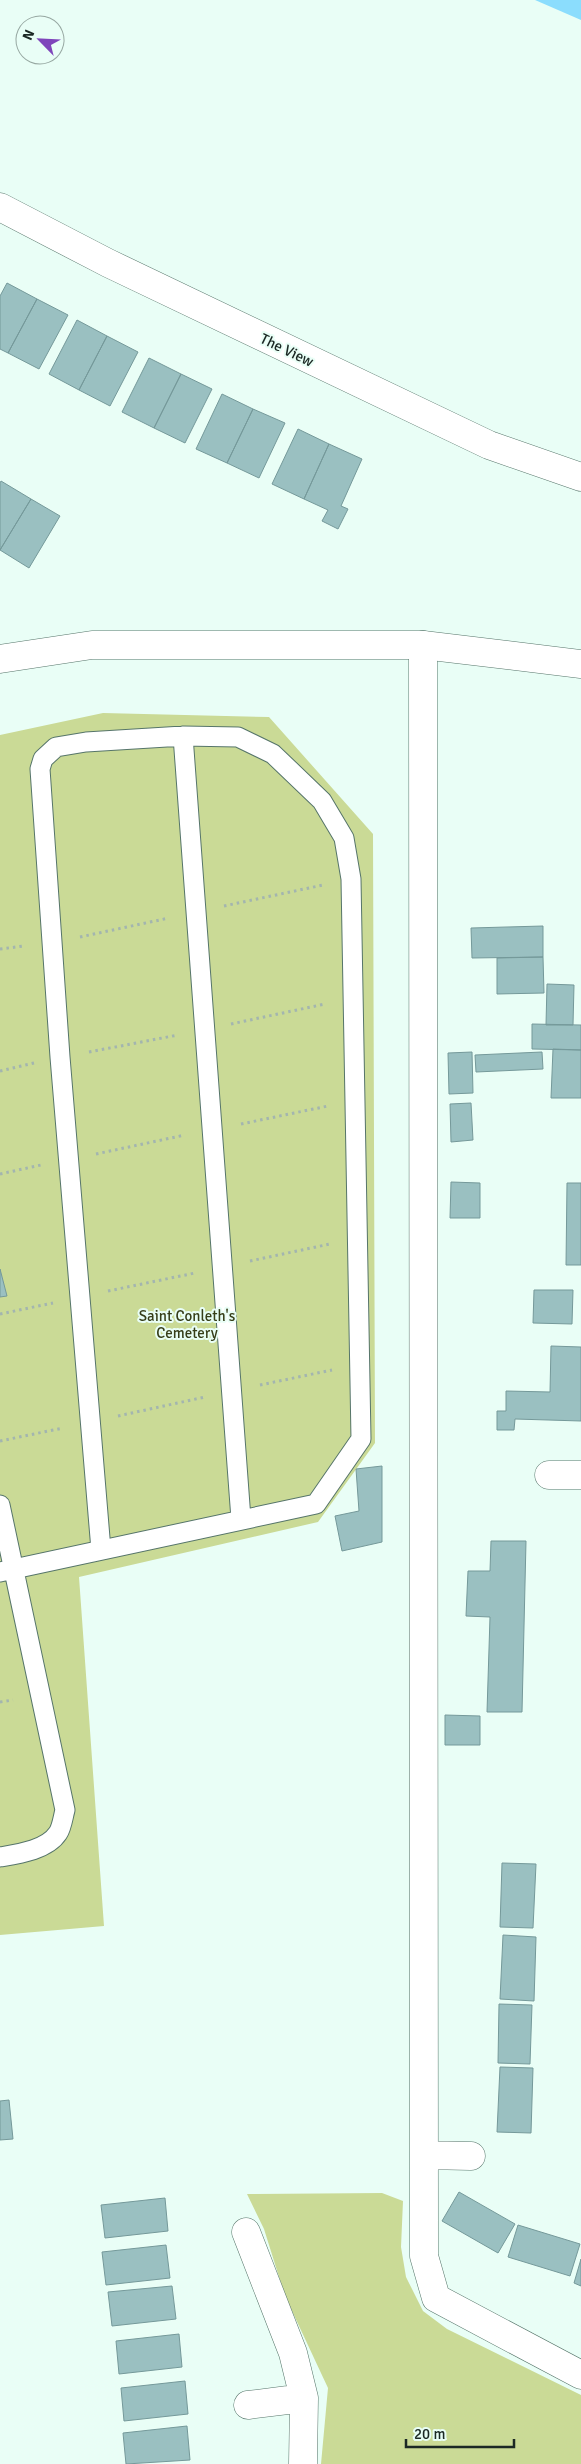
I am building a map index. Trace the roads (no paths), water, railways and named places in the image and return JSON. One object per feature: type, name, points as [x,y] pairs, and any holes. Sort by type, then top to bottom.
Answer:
[{"type":"street","name":"The View","points":[[0,207],[108,263],[489,445],[581,477]]},
{"type":"street","points":[[0,659],[92,645],[422,645],[581,664]]},
{"type":"street","points":[[422,645],[424,2256],[436,2298],[581,2375]]},
{"type":"street","points":[[549,1475],[581,1475]]},
{"type":"street","points":[[424,2155],[471,2156]]},
{"type":"street","points":[[246,2232],[293,2353],[304,2398],[303,2464]]},
{"type":"street","points":[[248,2405],[304,2398]]},
{"type":"lane","points":[[183,736],[241,1519]]},
{"type":"lane","points":[[7,1571],[316,1504],[361,1439],[351,879],[344,838],[322,801],[273,754],[238,737],[183,736],[86,742],[56,747],[43,759],[40,769],[68,1159],[101,1550]]},
{"type":"lane","points":[[0,1505],[7,1571],[65,1810],[58,1833],[45,1844],[19,1854],[0,1857]]},
{"type":"water","points":[[535,0],[581,0],[581,20]]},
{"type":"park label","name":"Saint Conleth's Cemetery","points":[[187,1324]]}]
